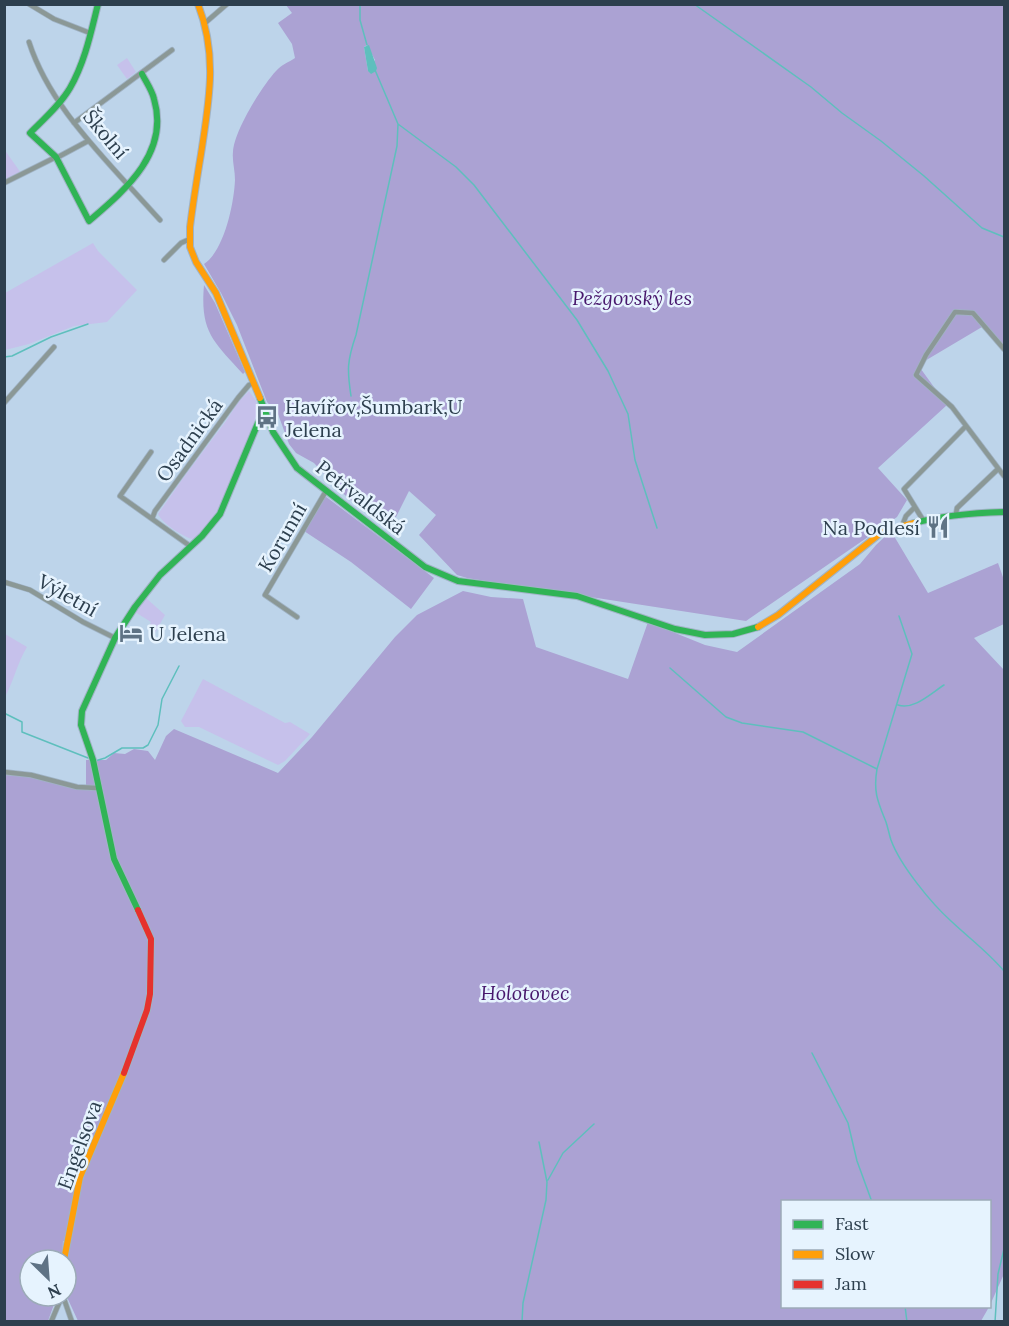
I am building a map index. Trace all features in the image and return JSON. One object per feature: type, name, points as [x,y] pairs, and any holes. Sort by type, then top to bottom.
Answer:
[{"type":"street","points":[[29,4],[54,19],[90,33]]},
{"type":"street","name":"Školní","points":[[58,157],[30,133],[60,102],[74,80],[98,4]]},
{"type":"street","name":"Petřvaldská","points":[[198,4],[212,54],[212,82],[190,227],[190,248],[196,262],[216,293],[273,432],[285,452],[297,468],[425,567],[458,581],[577,596],[675,629],[705,635],[733,634],[758,627],[778,615],[882,532],[902,526]]},
{"type":"street","points":[[205,23],[227,4]]},
{"type":"street","points":[[29,42],[36,66],[60,102]]},
{"type":"street","points":[[74,123],[172,50]]},
{"type":"street","points":[[58,157],[89,221],[129,186],[145,165],[153,144],[157,110],[154,97],[142,74]]},
{"type":"street","name":"Školní","points":[[60,102],[88,141],[160,220]]},
{"type":"street","points":[[4,183],[88,141]]},
{"type":"street","points":[[164,260],[181,243],[190,239]]},
{"type":"street","points":[[1005,348],[973,313],[955,312],[926,355],[916,375],[952,407],[1005,476]]},
{"type":"street","points":[[6,399],[54,347]]},
{"type":"street","name":"Osadnická","points":[[152,519],[155,511],[238,399],[249,385],[254,383]]},
{"type":"street","points":[[4,772],[31,775],[77,787],[97,788],[93,760],[81,725],[87,694],[115,638],[160,575],[213,525],[223,509],[265,411]]},
{"type":"street","points":[[923,520],[904,489],[966,426]]},
{"type":"street","name":"Osadnická","points":[[151,453],[120,496],[190,546]]},
{"type":"street","points":[[956,514],[957,508],[998,469]]},
{"type":"street","name":"Korunní","points":[[297,617],[265,595],[326,491]]},
{"type":"street","points":[[902,526],[906,516],[915,507]]},
{"type":"street","points":[[902,526],[956,514],[1005,512]]},
{"type":"street","name":"Výletní","points":[[4,582],[30,590],[83,622],[115,638]]},
{"type":"street","name":"Engelsova","points":[[66,1248],[80,1177],[122,1078],[147,1010],[150,994],[152,946],[149,933],[114,859],[97,788]]},
{"type":"street","points":[[51,1322],[57,1308]]},
{"type":"shaded area","points":[[369,45],[377,68],[371,74],[368,71],[364,47]]},
{"type":"shaded area","points":[[127,58],[136,72],[127,79],[117,65]]},
{"type":"shaded area","points":[[4,149],[21,173],[4,181]]},
{"type":"shaded area","points":[[93,243],[98,251],[137,290],[107,322],[74,326],[29,344],[5,350],[5,293]]},
{"type":"shaded area","points":[[249,391],[256,401],[258,411],[232,481],[214,516],[193,539],[189,538],[168,525],[158,514],[239,401]]},
{"type":"shaded area","points":[[146,598],[165,615],[155,633],[148,628],[151,622],[135,612]]},
{"type":"shaded area","points":[[5,634],[27,647],[5,697]]},
{"type":"shaded area","points":[[203,679],[310,734],[285,761],[278,765],[199,727],[185,727],[181,721]]},
{"type":"green space","name":"Pežgovský les","points":[[286,5],[1004,5],[1004,351],[982,327],[918,365],[947,405],[878,468],[907,500],[897,517],[746,621],[457,575],[419,535],[436,515],[409,491],[396,517],[353,502],[314,463],[296,453],[289,444],[278,414],[267,402],[237,325],[204,264],[217,249],[227,226],[233,201],[235,180],[233,152],[238,133],[270,78],[280,67],[295,58],[292,44],[278,23],[292,13]],"holes":[[[367,45],[375,60],[368,71],[364,47]]]},
{"type":"green space","points":[[204,285],[215,303],[245,372],[243,374],[216,344],[211,335],[204,314]]},
{"type":"green space","points":[[325,496],[434,578],[411,609],[351,562],[304,531]]},
{"type":"green space","name":"Holotovec","points":[[891,531],[928,593],[998,563],[1004,580],[1004,624],[974,638],[1004,670],[1004,1274],[991,1303],[991,1200],[781,1200],[781,1308],[988,1308],[981,1321],[78,1321],[72,1308],[78,1308],[78,1248],[67,1248],[67,1241],[63,1241],[63,1248],[18,1248],[18,1308],[53,1308],[48,1321],[5,1321],[4,775],[30,776],[86,790],[86,760],[106,760],[114,753],[125,754],[134,749],[148,751],[155,760],[166,736],[174,729],[278,773],[312,737],[395,637],[417,615],[463,591],[491,597],[523,599],[536,647],[628,679],[648,622],[705,645],[737,652],[860,564]]},
{"type":"waterway","points":[[360,4],[360,20],[367,45]]},
{"type":"waterway","points":[[694,4],[811,87],[881,141],[982,228],[1004,237]]},
{"type":"waterway","points":[[375,70],[398,124],[456,167],[474,185],[577,320],[608,371],[628,414],[635,460],[657,528]]},
{"type":"waterway","points":[[351,396],[349,359],[397,146],[398,124]]},
{"type":"waterway","points":[[4,357],[12,356],[51,337],[88,324]]},
{"type":"waterway","points":[[899,616],[912,654],[877,769],[876,791],[879,803],[895,850],[917,883],[943,913],[1004,971]]},
{"type":"waterway","points":[[95,761],[122,748],[143,748],[148,745],[158,725],[162,699],[179,666]]},
{"type":"waterway","points":[[670,668],[726,717],[742,723],[803,732],[877,769]]},
{"type":"waterway","points":[[898,705],[916,703],[944,685]]},
{"type":"waterway","points":[[4,713],[22,722],[22,732],[88,758]]},
{"type":"waterway","points":[[812,1053],[848,1123],[857,1161],[871,1200]]},
{"type":"waterway","points":[[548,1180],[563,1153],[594,1124]]},
{"type":"waterway","points":[[522,1322],[523,1303],[546,1200],[547,1182],[539,1142]]},
{"type":"waterway","points":[[995,1322],[998,1274],[1004,1249]]},
{"type":"waterway","points":[[905,1308],[907,1322]]},
{"type":"traffic: fast","points":[[98,4],[84,57],[70,88],[57,106],[30,133],[56,157],[89,221],[130,183],[150,153],[156,136],[157,118],[153,96],[142,74]]},
{"type":"traffic: fast","points":[[260,398],[273,432],[297,468],[425,567],[458,581],[577,596],[675,629],[705,635],[733,634],[758,627]]},
{"type":"traffic: fast","points":[[138,910],[114,859],[93,760],[81,725],[82,711],[115,638],[135,607],[160,575],[202,536],[220,514],[265,411]]},
{"type":"traffic: fast","points":[[914,523],[959,515],[1004,512]]},
{"type":"traffic: slow","points":[[198,4],[208,42],[210,79],[207,116],[190,227],[190,247],[196,262],[216,293],[260,398]]},
{"type":"traffic: slow","points":[[758,627],[778,615],[882,532],[914,523]]},
{"type":"traffic: slow","points":[[66,1248],[80,1177],[124,1073]]},
{"type":"traffic: jam","points":[[124,1073],[147,1010],[150,994],[151,939],[138,910]]},
{"type":"place","name":"Havířov,Šumbark,U Jelena","points":[[267,417]]},
{"type":"place","name":"Na Podlesí","points":[[938,527]]},
{"type":"place","name":"U Jelena","points":[[131,633]]}]
